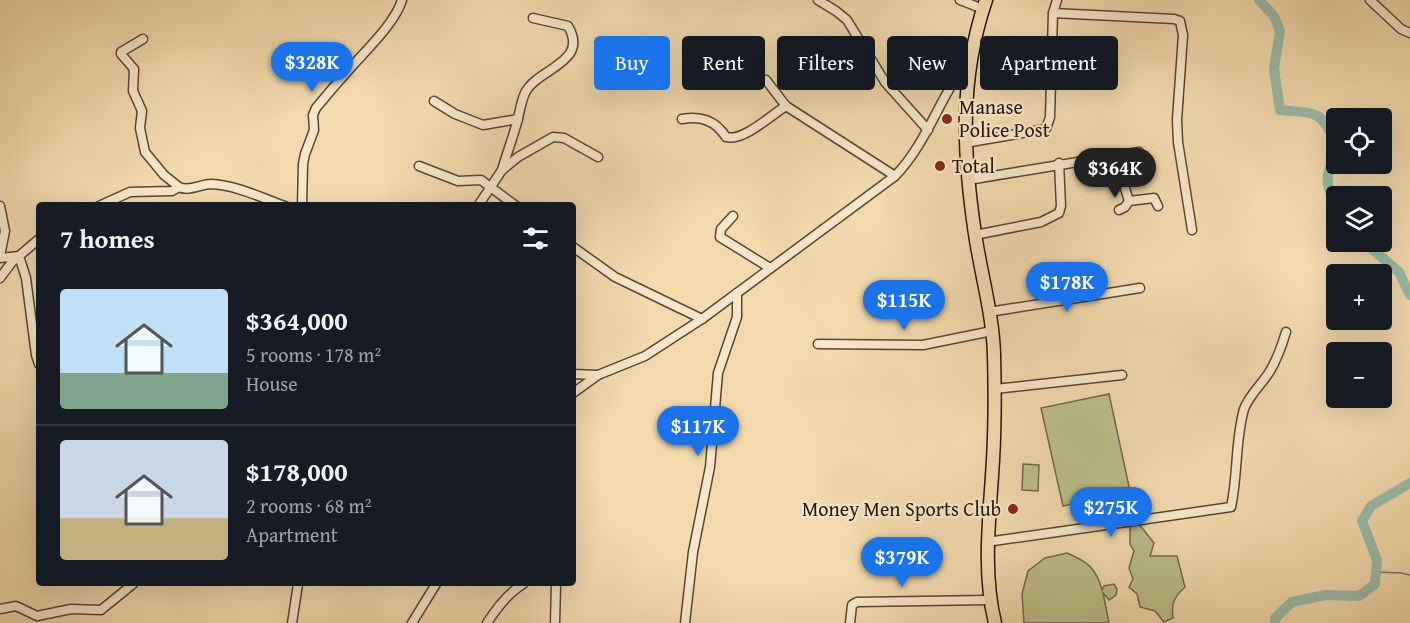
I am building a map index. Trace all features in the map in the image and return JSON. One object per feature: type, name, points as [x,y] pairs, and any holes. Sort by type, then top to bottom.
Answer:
[{"type":"highway","points":[[985,5],[971,56],[966,91],[965,142],[975,235],[992,331],[995,389],[987,542],[989,600],[994,623]]},
{"type":"street","points":[[302,202],[303,164],[314,130],[315,108],[363,56],[397,11],[402,0]]},
{"type":"street","points":[[818,0],[836,11],[846,21],[885,82],[927,130]]},
{"type":"street","points":[[960,0],[985,5]]},
{"type":"street","points":[[965,142],[1046,129],[1050,117],[1053,13],[1057,0]]},
{"type":"street","points":[[1370,0],[1401,29],[1410,33]]},
{"type":"street","points":[[1053,13],[1180,21],[1183,35],[1177,120],[1178,142],[1192,230]]},
{"type":"street","points":[[502,170],[525,94],[530,86],[563,61],[573,48],[568,26],[533,18]]},
{"type":"street","points":[[143,39],[121,54],[134,69],[133,91],[142,111],[140,128],[145,152],[164,175],[184,189],[202,185],[218,185],[272,202]]},
{"type":"street","points":[[576,391],[598,375],[645,356],[702,319],[895,176],[914,154],[953,81],[971,56]]},
{"type":"street","points":[[766,80],[786,106],[895,176]]},
{"type":"street","points":[[434,101],[455,114],[483,125],[518,119]]},
{"type":"street","points":[[682,119],[693,117],[708,120],[726,137],[734,138],[754,128],[786,106]]},
{"type":"street","points":[[480,202],[502,170],[529,150],[553,137],[559,136],[598,157]]},
{"type":"street","points":[[968,180],[1059,163],[1139,152]]},
{"type":"street","points":[[1115,157],[1129,201]]},
{"type":"street","points":[[975,235],[1041,222],[1059,213],[1061,206],[1059,163]]},
{"type":"street","points":[[419,166],[458,181],[482,180],[510,202]]},
{"type":"street","points":[[108,202],[130,192],[172,190],[179,187]]},
{"type":"street","points":[[1119,210],[1129,201],[1154,198],[1158,206]]},
{"type":"street","points":[[0,206],[6,231],[0,257],[19,256]]},
{"type":"street","points":[[733,216],[721,229],[720,237],[770,268]]},
{"type":"street","points":[[0,278],[12,262],[36,242]]},
{"type":"street","points":[[576,249],[615,277],[702,319]]},
{"type":"street","points":[[19,256],[26,278],[36,355]]},
{"type":"street","points":[[989,312],[1140,288]]},
{"type":"street","points":[[685,623],[693,552],[710,467],[718,373],[737,317],[737,293]]},
{"type":"street","points":[[818,344],[923,345],[992,331]]},
{"type":"street","points":[[987,542],[1231,507],[1244,408],[1274,365],[1286,332]]},
{"type":"street","points":[[576,374],[598,375]]},
{"type":"street","points":[[995,389],[1122,375]]},
{"type":"street","points":[[0,609],[16,606],[35,616],[70,609],[101,610],[131,586]]},
{"type":"street","points":[[292,623],[298,586]]},
{"type":"street","points":[[412,623],[435,586]]},
{"type":"street","points":[[487,623],[502,603],[521,586]]},
{"type":"street","points":[[555,623],[556,586]]},
{"type":"street","points":[[850,623],[852,605],[857,602],[989,600]]},
{"type":"green space","points":[[1109,394],[1130,491],[1063,506],[1041,408]]},
{"type":"green space","points":[[1023,464],[1039,465],[1038,491],[1022,490]]},
{"type":"green space","points":[[1138,523],[1154,543],[1150,556],[1177,556],[1185,587],[1174,601],[1173,618],[1164,622],[1155,611],[1140,607],[1137,594],[1129,587],[1133,579],[1129,568],[1134,551],[1130,544],[1130,527]]},
{"type":"green space","points":[[1067,553],[1080,559],[1094,571],[1102,590],[1104,586],[1114,584],[1117,589],[1116,595],[1109,600],[1103,593],[1109,623],[1024,623],[1022,594],[1028,571],[1045,558]]},
{"type":"waterway","points":[[1259,0],[1274,16],[1280,31],[1274,69],[1280,110],[1309,113],[1320,118],[1326,125]]},
{"type":"waterway","points":[[1328,174],[1328,186]]},
{"type":"waterway","points":[[1376,252],[1399,272],[1410,295]]},
{"type":"waterway","points":[[1275,623],[1275,618],[1292,602],[1325,595],[1359,596],[1375,584],[1377,560],[1362,521],[1371,506],[1410,483]]},
{"type":"waterway","points":[[1376,572],[1410,575]]},
{"type":"place","name":"Manase Police Post","points":[[947,119]]},
{"type":"place","name":"Total","points":[[940,166]]},
{"type":"place","name":"Money Men Sports Club","points":[[1013,509]]}]
